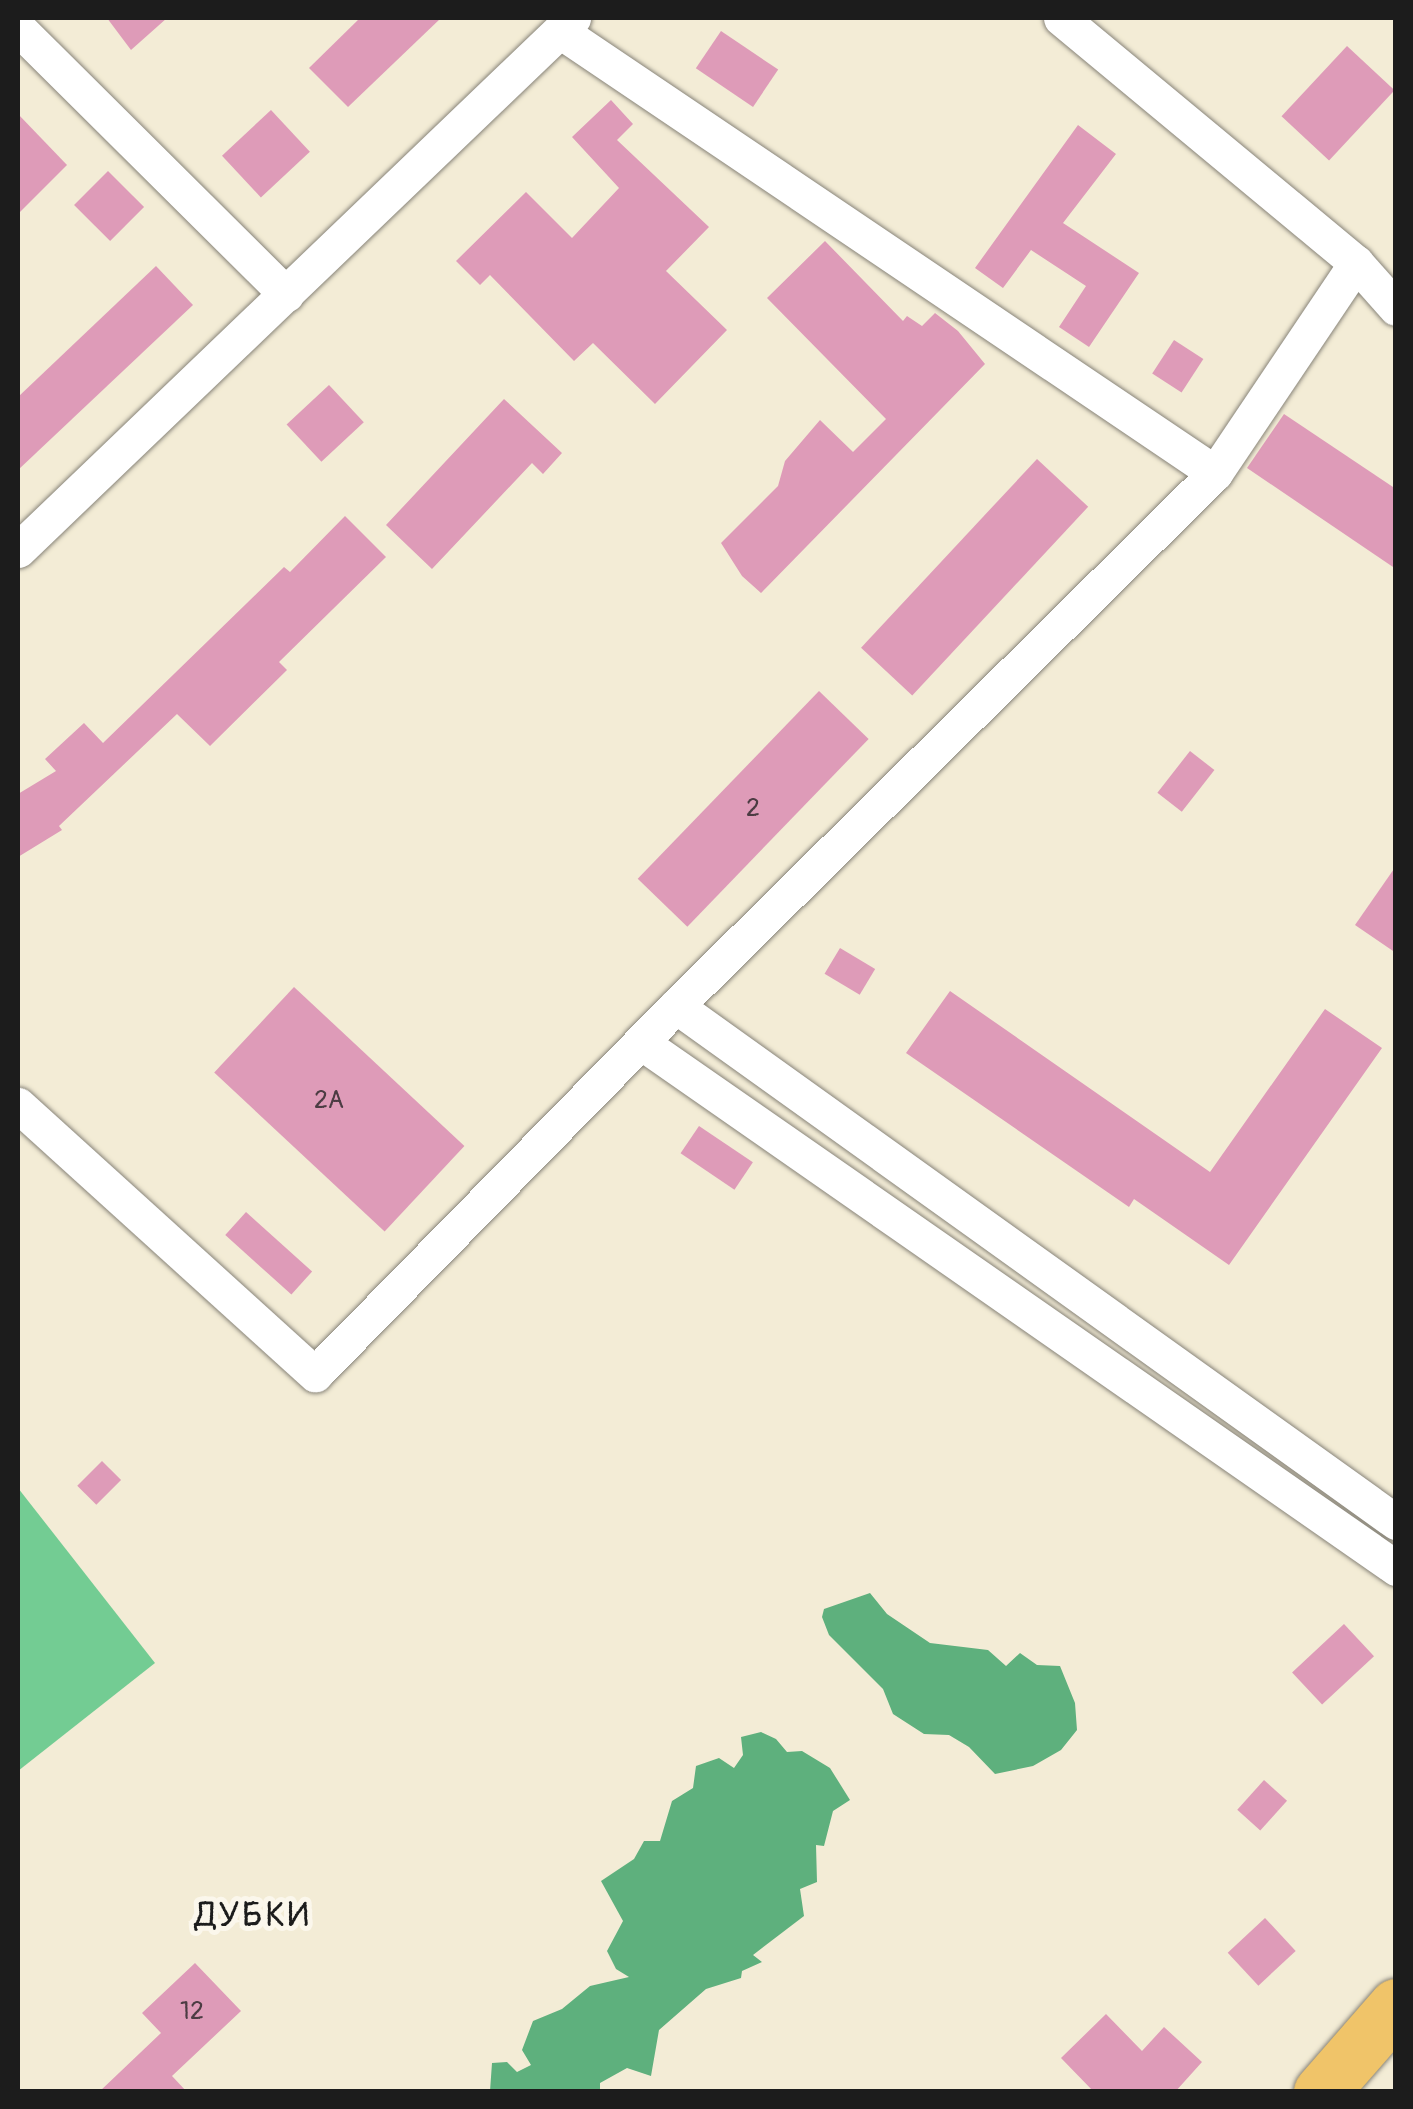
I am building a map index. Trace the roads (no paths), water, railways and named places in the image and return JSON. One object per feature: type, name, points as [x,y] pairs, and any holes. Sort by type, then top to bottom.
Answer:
[{"type":"main road","points":[[1321,2092],[1396,2006]]},
{"type":"street","points":[[1061,18],[1356,263],[1396,308]]},
{"type":"street","points":[[18,550],[567,24],[1215,473]]},
{"type":"street","points":[[18,28],[286,294]]},
{"type":"street","points":[[18,1105],[314,1374],[676,1006],[1215,473],[1356,263]]},
{"type":"street","points":[[676,1006],[1396,1522]]},
{"type":"street","points":[[642,1043],[1396,1568]]},
{"type":"district","name":"ДУБКИ","points":[[253,1915]]}]
